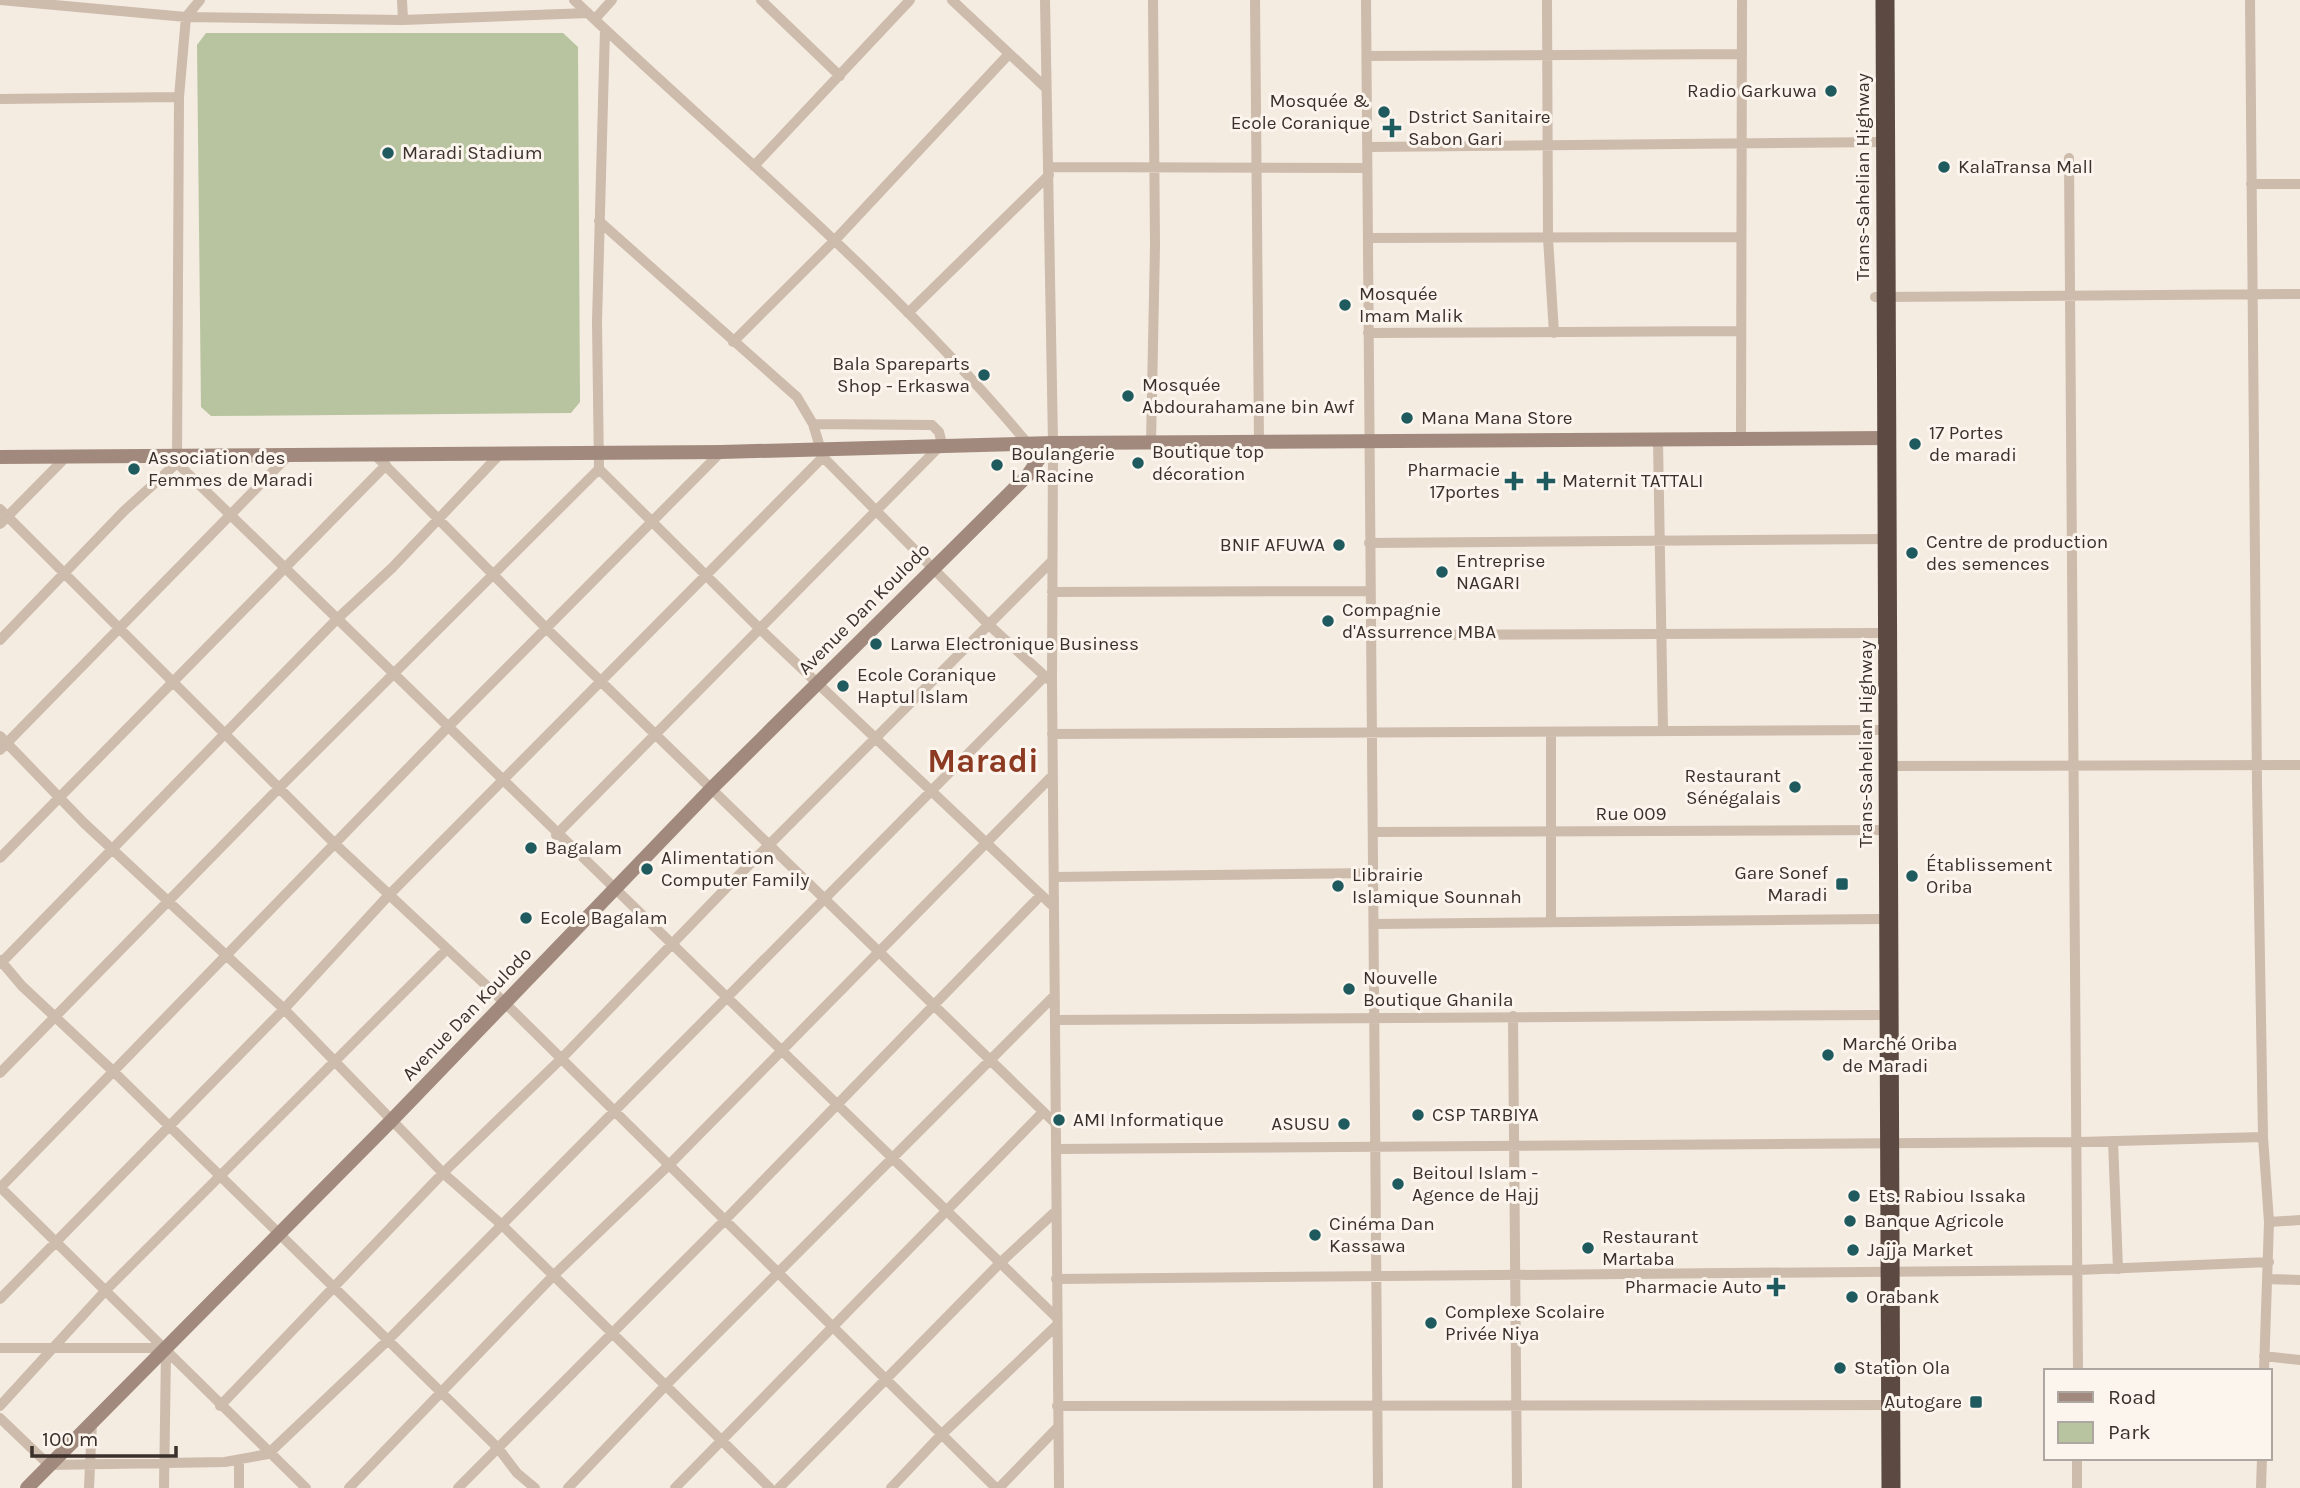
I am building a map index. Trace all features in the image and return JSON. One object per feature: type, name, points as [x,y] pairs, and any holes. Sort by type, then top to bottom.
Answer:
[{"type":"highway","name":"Trans-Sahelian Highway","points":[[1872,0],[1880,142]]},
{"type":"highway","name":"Trans-Sahelian Highway","points":[[1882,1488],[1886,1405],[1887,1143],[1880,142],[1885,0]]},
{"type":"highway","name":"Trans-Sahelian Highway","points":[[1882,539],[1878,632],[1879,730],[1885,766]]},
{"type":"highway","name":"Trans-Sahelian Highway","points":[[1885,830],[1880,919],[1880,1015],[1887,1143]]},
{"type":"highway","name":"Trans-Sahelian Highway","points":[[1886,1405],[1891,1488]]},
{"type":"street","points":[[0,0],[186,17],[403,20],[591,16],[612,0]]},
{"type":"street","points":[[200,0],[186,17],[179,97],[178,460],[231,516],[286,566],[556,835],[1000,1263],[1056,1322]]},
{"type":"street","points":[[402,0],[403,20]]},
{"type":"street","points":[[574,0],[836,239],[978,384],[1028,444]]},
{"type":"street","points":[[761,0],[840,76]]},
{"type":"street","points":[[754,166],[910,0]]},
{"type":"street","points":[[952,0],[1046,88]]},
{"type":"street","points":[[1045,0],[1052,592],[1048,679],[1052,734],[1054,877],[1059,1488]]},
{"type":"street","points":[[1151,443],[1155,166],[1153,0]]},
{"type":"street","points":[[1255,0],[1259,442]]},
{"type":"street","points":[[1366,0],[1378,1488]]},
{"type":"street","points":[[1547,0],[1548,238],[1554,332]]},
{"type":"street","points":[[1741,438],[1742,0]]},
{"type":"street","points":[[2249,0],[2263,1137],[2269,1222],[2264,1369]]},
{"type":"street","points":[[605,29],[599,221],[599,469],[874,739],[1054,907]]},
{"type":"street","points":[[1367,56],[1742,54]]},
{"type":"street","points":[[733,342],[836,239],[1008,55]]},
{"type":"street","points":[[0,99],[179,97]]},
{"type":"street","points":[[1367,147],[1880,142]]},
{"type":"street","points":[[2069,158],[2078,1369]]},
{"type":"street","points":[[908,313],[1049,171],[1155,166],[1367,168]]},
{"type":"street","points":[[2251,184],[2300,184]]},
{"type":"street","points":[[599,221],[797,397],[813,424],[822,452],[989,625],[1048,679]]},
{"type":"street","points":[[1368,238],[1741,237]]},
{"type":"street","points":[[1881,297],[2300,294]]},
{"type":"street","points":[[1368,334],[1741,331]]},
{"type":"street","points":[[813,424],[932,425],[939,432],[942,444]]},
{"type":"street","points":[[0,457],[67,456],[178,460],[288,456],[381,460],[501,453],[822,452],[942,444],[1881,437]]},
{"type":"street","points":[[1658,440],[1663,730]]},
{"type":"street","name":"Avenue Dan Koulodo","points":[[27,1488],[391,1121],[712,788],[1028,475],[1051,443]]},
{"type":"street","points":[[556,835],[759,628],[878,513],[942,444]]},
{"type":"street","points":[[306,1488],[268,1454],[106,1290],[0,1188],[228,957],[449,726],[721,452]]},
{"type":"street","points":[[0,1299],[284,1009],[388,896],[602,683],[822,452]]},
{"type":"street","points":[[501,453],[440,519],[337,619],[1,962],[55,1018],[114,1072],[498,1448],[517,1473],[535,1488]]},
{"type":"street","points":[[67,456],[3,516],[121,628],[336,845],[504,1002],[997,1488],[1057,1428]]},
{"type":"street","points":[[288,456],[121,628],[2,743],[112,850],[284,1009],[391,1121],[502,1225],[770,1488]]},
{"type":"street","points":[[0,640],[64,572],[178,460]]},
{"type":"street","points":[[381,460],[547,629],[826,897],[1056,1124]]},
{"type":"street","points":[[0,858],[286,566],[381,460]]},
{"type":"street","points":[[0,1073],[492,573],[599,469]]},
{"type":"street","points":[[1370,543],[1882,539]]},
{"type":"street","points":[[220,1406],[443,1172],[561,1059],[769,845],[1051,562]]},
{"type":"street","points":[[1052,592],[1370,591]]},
{"type":"street","points":[[1370,635],[1878,632]]},
{"type":"street","points":[[0,1418],[49,1465],[239,1461],[268,1454],[387,1341],[931,790],[1048,679]]},
{"type":"street","points":[[1052,734],[1879,730]]},
{"type":"street","points":[[1551,733],[1551,920]]},
{"type":"street","points":[[1885,766],[2300,765]]},
{"type":"street","points":[[349,1488],[553,1276],[669,1165],[1052,776]]},
{"type":"street","name":"Rue 009","points":[[1373,832],[1885,830]]},
{"type":"street","points":[[1054,877],[1373,873]]},
{"type":"street","points":[[458,1488],[724,1221],[1041,895]]},
{"type":"street","points":[[1374,923],[1880,919]]},
{"type":"street","points":[[0,1406],[106,1290],[446,950]]},
{"type":"street","points":[[568,1488],[666,1385],[1054,996]]},
{"type":"street","points":[[1055,1020],[1880,1015]]},
{"type":"street","points":[[1513,1016],[1517,1488]]},
{"type":"street","points":[[675,1488],[1043,1112]]},
{"type":"street","points":[[1056,1149],[2078,1142],[2263,1137]]},
{"type":"street","points":[[2113,1141],[2118,1269]]},
{"type":"street","points":[[779,1488],[1000,1263],[1056,1211]]},
{"type":"street","points":[[2269,1222],[2300,1220]]},
{"type":"street","points":[[1056,1279],[1887,1273],[2118,1269],[2269,1262]]},
{"type":"street","points":[[2268,1279],[2300,1280]]},
{"type":"street","points":[[891,1488],[1056,1322]]},
{"type":"street","points":[[0,1349],[164,1350]]},
{"type":"street","points":[[164,1350],[164,1488]]},
{"type":"street","points":[[2264,1356],[2300,1360]]},
{"type":"street","points":[[1057,1406],[1886,1405]]},
{"type":"street","points":[[89,1488],[92,1422]]},
{"type":"street","points":[[2077,1460],[2077,1488]]},
{"type":"street","points":[[2261,1488],[2262,1460]]},
{"type":"street","points":[[239,1461],[239,1488]]},
{"type":"green space","name":"Maradi Stadium","points":[[206,33],[563,33],[578,47],[580,402],[571,413],[211,416],[201,407],[197,45]]},
{"type":"place","name":"Radio Garkuwa","points":[[1831,91]]},
{"type":"place","name":"Mosquée & Ecole Coranique","points":[[1384,112]]},
{"type":"place","name":"Dstrict Sanitaire Sabon Gari","points":[[1392,128]]},
{"type":"place","name":"Maradi Stadium","points":[[388,153]]},
{"type":"place","name":"KalaTransa Mall","points":[[1944,167]]},
{"type":"place","name":"Mosquée Imam Malik","points":[[1345,305]]},
{"type":"place","name":"Bala Spareparts Shop - Erkaswa","points":[[984,375]]},
{"type":"place","name":"Mosquée Abdourahamane bin Awf","points":[[1128,396]]},
{"type":"place","name":"Mana Mana Store","points":[[1407,418]]},
{"type":"place","name":"17 Portes de maradi","points":[[1915,444]]},
{"type":"place","name":"Boutique top décoration","points":[[1138,463]]},
{"type":"place","name":"Boulangerie La Racine","points":[[997,465]]},
{"type":"place","name":"Association des Femmes de Maradi","points":[[134,469]]},
{"type":"place","name":"Pharmacie 17portes","points":[[1514,481]]},
{"type":"place","name":"Maternit TATTALI","points":[[1546,481]]},
{"type":"place","name":"BNIF AFUWA","points":[[1339,545]]},
{"type":"place","name":"Centre de production des semences","points":[[1912,553]]},
{"type":"place","name":"Entreprise NAGARI","points":[[1442,572]]},
{"type":"place","name":"Compagnie d'Assurrence MBA","points":[[1328,621]]},
{"type":"place","name":"Larwa Electronique Business","points":[[876,644]]},
{"type":"place","name":"Ecole Coranique Haptul Islam","points":[[843,686]]},
{"type":"place","name":"Restaurant Sénégalais","points":[[1795,787]]},
{"type":"place","name":"Bagalam","points":[[531,848]]},
{"type":"place","name":"Alimentation Computer Family","points":[[647,869]]},
{"type":"place","name":"Établissement Oriba","points":[[1912,876]]},
{"type":"place","name":"Gare Sonef Maradi","points":[[1842,884]]},
{"type":"place","name":"Librairie Islamique Sounnah","points":[[1338,886]]},
{"type":"place","name":"Ecole Bagalam","points":[[526,918]]},
{"type":"place","name":"Nouvelle Boutique Ghanila","points":[[1349,989]]},
{"type":"place","name":"Marché Oriba de Maradi","points":[[1828,1055]]},
{"type":"place","name":"CSP TARBIYA","points":[[1418,1115]]},
{"type":"place","name":"AMI Informatique","points":[[1059,1120]]},
{"type":"place","name":"ASUSU","points":[[1344,1124]]},
{"type":"place","name":"Beitoul Islam - Agence de Hajj","points":[[1398,1184]]},
{"type":"place","name":"Ets. Rabiou Issaka","points":[[1854,1196]]},
{"type":"place","name":"Banque Agricole","points":[[1850,1221]]},
{"type":"place","name":"Cinéma Dan Kassawa","points":[[1315,1235]]},
{"type":"place","name":"Restaurant Martaba","points":[[1588,1248]]},
{"type":"place","name":"Jajja Market","points":[[1853,1250]]},
{"type":"place","name":"Pharmacie Auto","points":[[1776,1287]]},
{"type":"place","name":"Orabank","points":[[1852,1297]]},
{"type":"place","name":"Complexe Scolaire Privée Niya","points":[[1431,1323]]},
{"type":"place","name":"Station Ola","points":[[1840,1368]]},
{"type":"place","name":"Autogare","points":[[1976,1402]]},
{"type":"district","name":"Maradi","points":[[983,761]]}]
